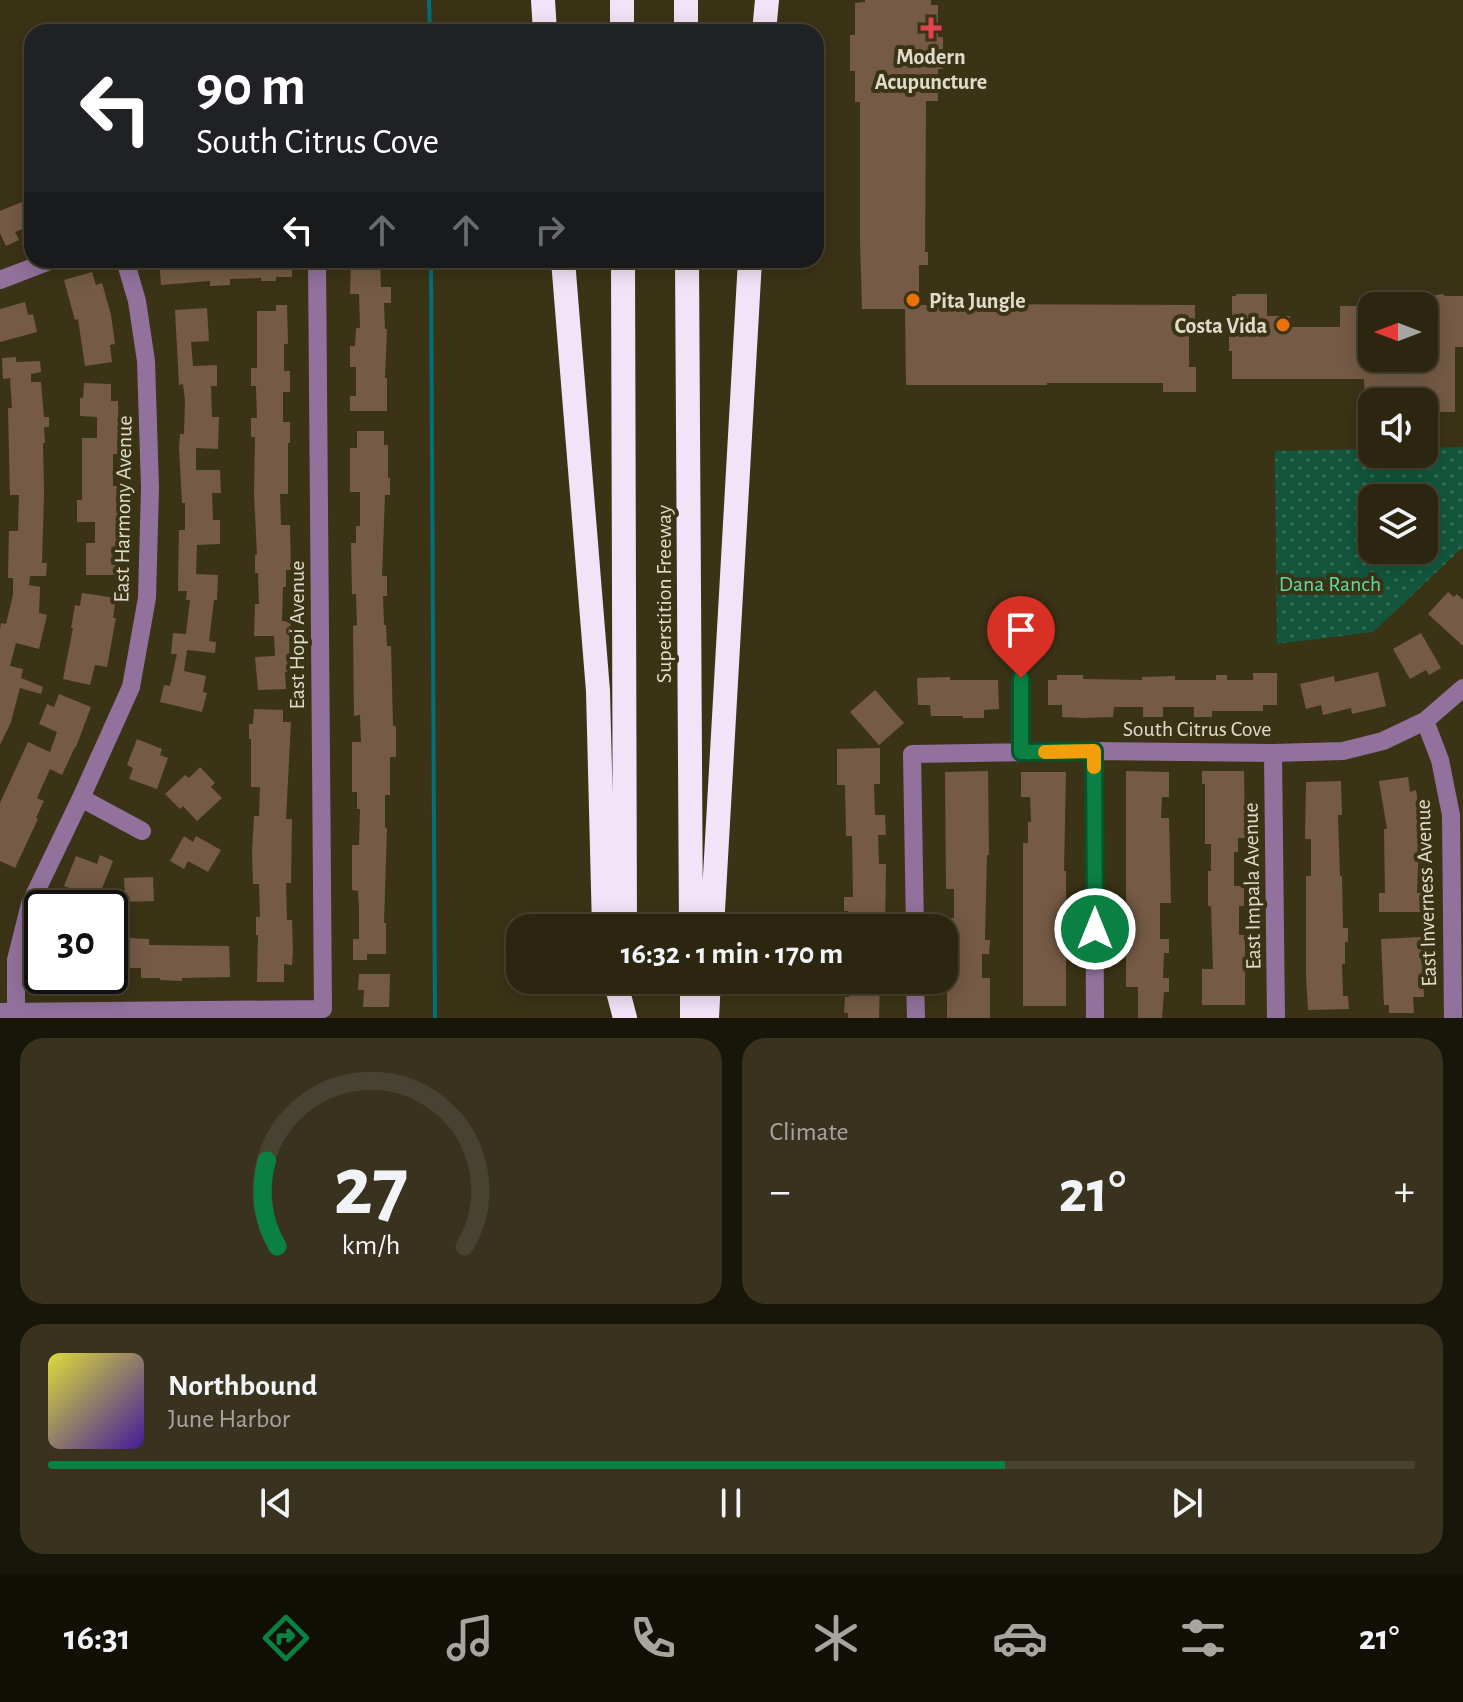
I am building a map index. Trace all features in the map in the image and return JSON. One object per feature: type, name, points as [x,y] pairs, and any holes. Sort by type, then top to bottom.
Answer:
[{"type":"highway","points":[[543,0],[544,24]]},
{"type":"highway","points":[[622,0],[622,24]]},
{"type":"highway","points":[[686,0],[686,24]]},
{"type":"highway","points":[[765,24],[767,0]]},
{"type":"highway","points":[[564,268],[598,691],[604,914]]},
{"type":"highway","name":"Superstition Freeway","points":[[623,268],[625,914]]},
{"type":"highway","name":"Superstition Freeway","points":[[687,268],[691,914]]},
{"type":"highway","points":[[713,914],[750,268]]},
{"type":"highway","points":[[619,994],[626,1018]]},
{"type":"highway","points":[[626,994],[626,1018]]},
{"type":"highway","points":[[692,994],[692,1018]]},
{"type":"highway","points":[[707,1018],[708,994]]},
{"type":"street","points":[[0,280],[31,268]]},
{"type":"street","name":"East Harmony Avenue","points":[[8,1012],[16,960],[30,904],[131,687],[147,598],[150,488],[146,361],[137,301],[127,268]]},
{"type":"street","name":"East Hopi Avenue","points":[[8,1012],[323,1009],[317,268]]},
{"type":"street","points":[[1021,678],[1021,752]]},
{"type":"street","name":"South Citrus Cove","points":[[915,914],[912,754],[1343,751],[1383,741],[1425,721],[1463,688]]},
{"type":"street","name":"East Inverness Avenue","points":[[1425,721],[1440,760],[1451,815],[1453,1018]]},
{"type":"street","points":[[1094,751],[1095,1018]]},
{"type":"street","name":"East Impala Avenue","points":[[1273,753],[1276,1018]]},
{"type":"street","points":[[81,798],[142,831]]},
{"type":"street","points":[[915,994],[916,1018]]},
{"type":"green space","name":"Dana Ranch","points":[[1463,447],[1463,547],[1373,632],[1277,644],[1275,451],[1358,449],[1358,468],[1438,468],[1438,448]]},
{"type":"building","points":[[865,0],[931,0],[931,5],[938,5],[938,37],[943,37],[943,69],[938,69],[938,101],[926,101],[925,252],[928,252],[928,265],[919,265],[919,305],[989,308],[989,304],[1195,305],[1195,333],[1189,333],[1189,367],[1196,367],[1196,392],[1163,392],[1163,383],[906,385],[905,309],[862,309],[860,102],[855,102],[855,71],[850,71],[850,35],[855,35],[855,3]]},
{"type":"building","points":[[22,202],[24,207],[24,228],[15,232],[19,240],[6,246],[0,233],[0,211]]},
{"type":"building","points":[[160,268],[292,268],[292,277],[276,277],[276,281],[230,279],[230,285],[210,286],[210,281],[161,285]]},
{"type":"building","points":[[351,268],[380,268],[381,287],[391,287],[391,303],[384,303],[387,411],[350,411],[350,396],[356,396],[356,367],[350,367],[350,346],[355,346],[356,328],[360,328],[359,294],[350,294]]},
{"type":"building","points":[[92,272],[96,285],[102,283],[115,344],[110,345],[112,362],[85,366],[78,319],[75,320],[64,280]]},
{"type":"building","points":[[1267,294],[1267,316],[1290,316],[1290,327],[1340,327],[1340,306],[1358,306],[1358,372],[1438,372],[1438,295],[1463,296],[1463,347],[1455,347],[1455,412],[1438,412],[1438,388],[1364,388],[1364,379],[1232,379],[1229,315],[1232,315],[1232,296]]},
{"type":"building","points":[[25,302],[28,315],[33,314],[37,332],[0,342],[0,309]]},
{"type":"building","points":[[276,305],[287,305],[288,344],[284,344],[284,371],[290,371],[290,392],[283,392],[283,422],[290,422],[288,494],[280,494],[281,525],[290,525],[291,570],[286,570],[286,587],[283,587],[282,621],[291,622],[290,672],[285,672],[286,689],[258,690],[255,657],[275,656],[274,636],[254,636],[255,604],[259,604],[258,573],[255,573],[255,437],[251,437],[251,418],[257,418],[256,386],[251,386],[251,368],[257,368],[257,311],[276,311]]},
{"type":"building","points":[[207,308],[209,341],[191,342],[193,366],[217,365],[217,386],[211,386],[212,417],[219,417],[218,449],[196,448],[196,470],[220,470],[221,493],[212,493],[213,520],[220,520],[220,544],[197,545],[196,574],[218,575],[209,641],[216,642],[215,653],[187,650],[184,671],[206,676],[203,692],[207,693],[202,712],[160,702],[164,685],[170,686],[177,654],[171,654],[173,633],[186,634],[190,600],[186,600],[187,591],[178,591],[179,530],[185,530],[179,448],[180,434],[184,434],[185,401],[183,384],[179,385],[175,310]]},
{"type":"building","points":[[16,357],[16,362],[40,361],[41,372],[31,374],[31,382],[41,382],[44,417],[49,417],[49,427],[44,427],[43,443],[42,563],[47,563],[46,576],[30,576],[29,585],[40,587],[39,613],[47,615],[39,649],[16,643],[10,666],[23,669],[21,678],[43,687],[41,694],[20,688],[11,722],[0,745],[0,629],[1,623],[6,624],[13,595],[13,578],[8,578],[9,531],[18,531],[19,495],[10,495],[8,408],[12,408],[10,378],[3,379],[2,358]]},
{"type":"building","points":[[84,383],[111,384],[111,401],[118,401],[119,454],[113,454],[113,486],[117,486],[117,505],[120,505],[116,575],[86,575],[86,543],[95,543],[95,522],[77,522],[77,500],[82,500],[82,438],[97,438],[97,417],[80,416]]},
{"type":"building","points":[[357,431],[384,431],[384,445],[388,445],[390,495],[385,495],[382,576],[387,576],[387,596],[383,596],[384,625],[387,646],[391,646],[393,726],[396,726],[396,757],[390,757],[390,795],[385,795],[386,954],[367,954],[367,960],[353,960],[353,939],[359,939],[359,907],[358,891],[352,890],[352,845],[359,845],[360,809],[357,809],[357,792],[352,792],[352,742],[361,742],[360,715],[354,716],[353,626],[357,625],[356,594],[352,594],[351,543],[356,543],[356,526],[360,526],[360,492],[350,492],[350,448],[357,448]]},
{"type":"building","points":[[1448,592],[1454,597],[1457,594],[1463,600],[1463,646],[1428,614]]},
{"type":"building","points":[[82,593],[116,598],[113,618],[116,618],[107,667],[95,665],[90,685],[63,679],[75,605],[80,606]]},
{"type":"building","points":[[1421,633],[1441,668],[1429,675],[1426,670],[1410,679],[1393,649]]},
{"type":"building","points":[[1378,672],[1386,706],[1352,714],[1351,708],[1323,715],[1321,705],[1306,709],[1300,684],[1334,676],[1335,682]]},
{"type":"building","points":[[1253,673],[1277,673],[1277,705],[1263,705],[1263,711],[1212,711],[1212,717],[1194,717],[1194,707],[1163,707],[1163,717],[1143,717],[1143,707],[1114,707],[1113,717],[1083,718],[1062,717],[1062,705],[1048,705],[1048,680],[1057,680],[1057,675],[1083,675],[1083,679],[1142,680],[1142,677],[1175,676],[1175,680],[1216,680],[1216,675],[1227,675],[1227,680],[1253,680]]},
{"type":"building","points":[[950,677],[950,680],[998,680],[999,709],[984,710],[984,718],[931,716],[930,705],[918,705],[917,678]]},
{"type":"building","points":[[875,690],[904,723],[879,745],[850,712]]},
{"type":"building","points":[[59,694],[91,707],[62,775],[50,769],[37,798],[44,801],[38,819],[15,868],[0,861],[0,803],[28,742],[50,752],[57,732],[39,724],[47,704],[54,707]]},
{"type":"building","points":[[254,709],[283,710],[283,722],[291,722],[286,819],[292,819],[291,883],[286,883],[287,920],[292,920],[293,951],[292,965],[284,964],[284,982],[257,982],[259,884],[253,884],[252,852],[254,816],[259,816],[260,787],[251,787],[249,739],[249,724],[253,724]]},
{"type":"building","points":[[137,739],[162,749],[160,755],[168,758],[157,789],[129,779],[133,768],[127,765]]},
{"type":"building","points":[[880,748],[880,784],[874,784],[875,815],[885,815],[886,835],[878,835],[879,864],[886,864],[885,914],[848,914],[844,911],[844,897],[853,897],[852,836],[846,836],[845,785],[837,785],[837,749]]},
{"type":"building","points":[[200,767],[215,783],[211,787],[222,798],[197,821],[183,806],[180,809],[165,794],[185,775],[189,778]]},
{"type":"building","points":[[988,771],[989,855],[985,940],[990,940],[989,954],[982,954],[982,978],[990,978],[990,1018],[947,1018],[947,994],[958,994],[958,914],[954,914],[954,889],[946,889],[945,772]]},
{"type":"building","points":[[1126,771],[1169,772],[1169,797],[1162,797],[1161,818],[1169,818],[1171,903],[1160,903],[1160,939],[1169,939],[1169,953],[1164,953],[1163,978],[1169,978],[1169,992],[1164,992],[1162,1018],[1138,1018],[1138,987],[1126,987]]},
{"type":"building","points":[[1202,771],[1244,771],[1245,838],[1238,838],[1238,852],[1234,852],[1234,886],[1244,886],[1244,906],[1239,906],[1239,935],[1245,935],[1245,1005],[1202,1005],[1202,969],[1213,969],[1211,906],[1208,906],[1211,844],[1205,844],[1205,784],[1202,784]]},
{"type":"building","points":[[1021,772],[1066,772],[1066,1006],[1023,1006],[1023,843],[1028,843],[1028,822],[1031,822],[1030,797],[1021,797]]},
{"type":"building","points":[[1408,777],[1410,792],[1416,790],[1420,815],[1417,893],[1424,893],[1424,912],[1379,912],[1379,893],[1385,893],[1384,829],[1387,829],[1379,781]]},
{"type":"building","points":[[1341,781],[1342,815],[1338,815],[1340,876],[1343,928],[1348,928],[1345,964],[1342,964],[1343,996],[1348,996],[1349,1009],[1308,1010],[1306,876],[1311,876],[1311,839],[1305,839],[1306,782]]},
{"type":"building","points":[[184,836],[193,842],[196,836],[221,850],[208,872],[188,861],[184,869],[170,861]]},
{"type":"building","points":[[100,855],[113,861],[102,890],[74,890],[64,886],[76,856],[97,864]]},
{"type":"building","points":[[153,877],[154,901],[128,902],[124,878]]},
{"type":"building","points":[[1421,937],[1424,997],[1413,997],[1414,1013],[1389,1013],[1389,1005],[1384,1005],[1381,939]]},
{"type":"building","points":[[128,938],[149,939],[149,945],[229,946],[230,977],[160,980],[141,978],[141,968],[128,968]]},
{"type":"building","points":[[359,974],[390,974],[389,1007],[363,1007],[364,990],[358,990]]},
{"type":"building","points":[[849,994],[880,994],[879,1018],[848,1018],[848,1013],[844,1013],[845,997]]},
{"type":"waterway","points":[[429,0],[430,24]]},
{"type":"waterway","points":[[431,268],[435,1018]]},
{"type":"slow traffic","points":[[1045,752],[1094,751],[1094,767]]},
{"type":"place","name":"Modern Acupuncture","points":[[931,28]]},
{"type":"place","name":"Pita Jungle","points":[[913,300]]},
{"type":"place","name":"Costa Vida","points":[[1283,325]]},
{"type":"route","points":[[1021,678],[1021,752],[1094,751],[1095,929]]}]
